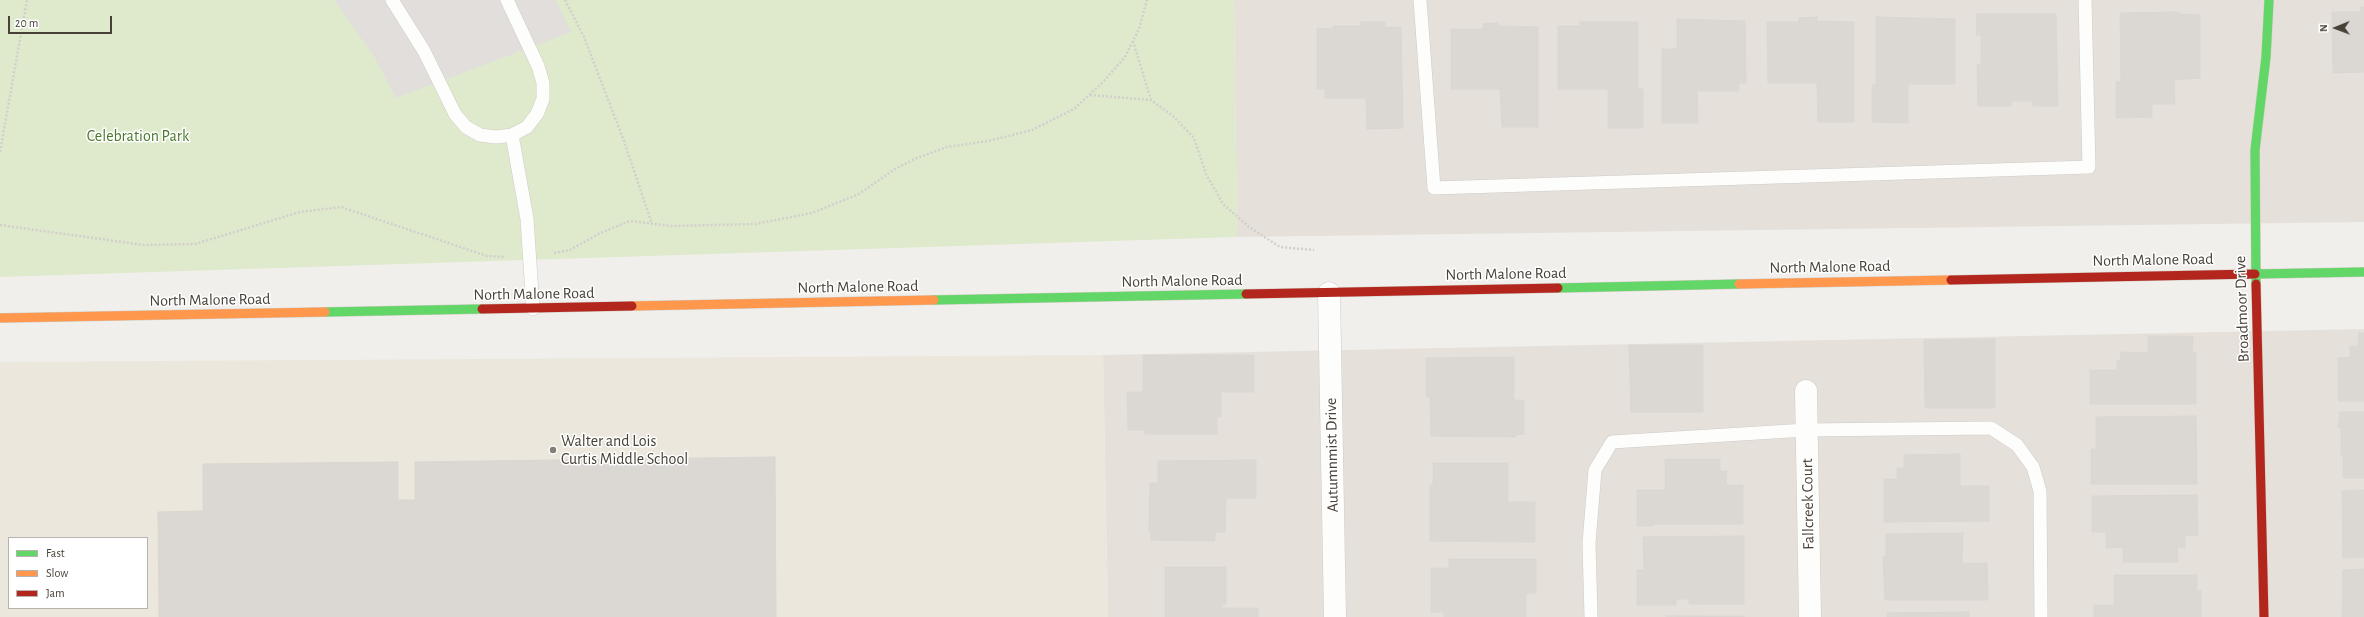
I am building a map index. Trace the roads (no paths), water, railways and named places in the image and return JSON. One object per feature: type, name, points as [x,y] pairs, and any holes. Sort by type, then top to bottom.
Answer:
[{"type":"street","name":"Broadmoor Drive","points":[[2264,617],[2255,150],[2266,57],[2269,0]]},
{"type":"street","name":"North Malone Road","points":[[0,318],[533,309],[2364,272]]},
{"type":"street","name":"Autumnmist Drive","points":[[1329,293],[1335,617]]},
{"type":"street","name":"Fallcreek Court","points":[[1806,391],[1810,617]]},
{"type":"lane","points":[[392,0],[424,51],[455,114],[466,127],[480,135],[496,137],[512,135],[527,127],[537,114],[543,99],[543,83],[535,59],[507,0]]},
{"type":"lane","points":[[1420,0],[1434,188],[2089,167],[2085,0]]},
{"type":"lane","points":[[512,135],[527,219],[531,257],[533,309]]},
{"type":"lane","points":[[1590,617],[1589,542],[1595,470],[1612,442],[1806,430],[1991,428],[2017,445],[2033,467],[2040,491],[2041,617]]},
{"type":"place","name":"Walter and Lois Curtis Middle School","points":[[553,450]]},
{"type":"park label","name":"Celebration Park","points":[[138,136]]}]
